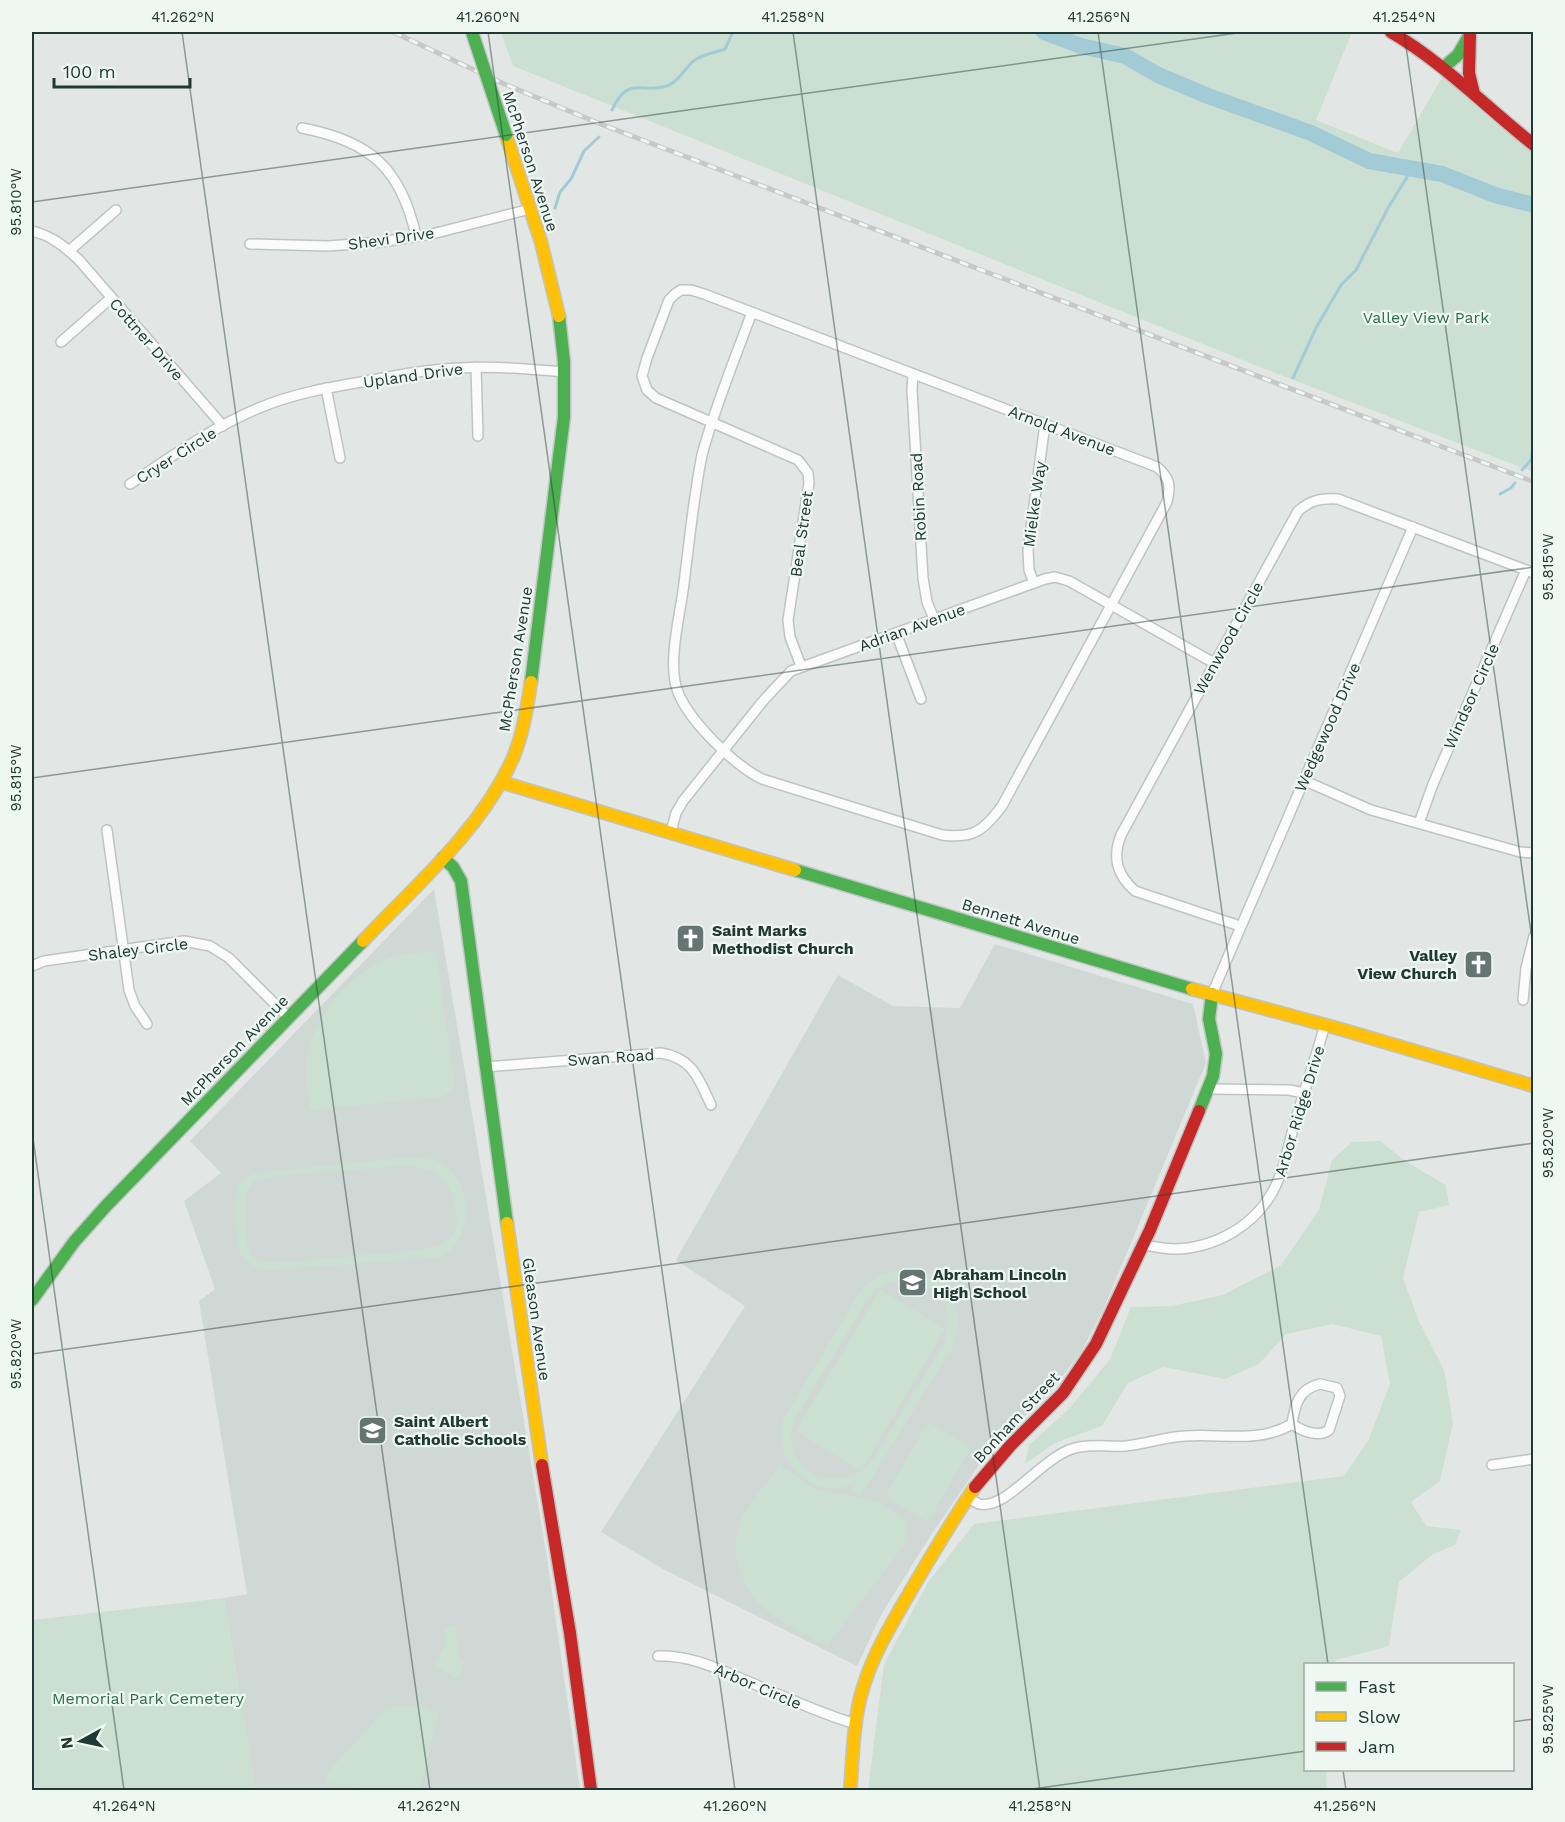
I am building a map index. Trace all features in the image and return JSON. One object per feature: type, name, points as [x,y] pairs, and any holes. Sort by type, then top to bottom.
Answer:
[{"type":"main road","name":"McPherson Avenue","points":[[32,1300],[68,1250],[106,1206],[443,858],[480,813],[501,782],[514,754],[529,690],[564,417],[565,372],[558,306],[546,259],[472,32]]},
{"type":"main road","points":[[1391,32],[1444,68],[1533,145]]},
{"type":"main road","points":[[1444,68],[1458,55],[1470,33]]},
{"type":"main road","points":[[1470,33],[1469,73],[1474,95]]},
{"type":"main road","name":"Bennett Avenue","points":[[501,782],[1052,946],[1112,966],[1325,1024],[1533,1086]]},
{"type":"main road","name":"Gleason Avenue","points":[[443,858],[453,867],[461,881],[485,1067],[551,1529],[570,1633],[591,1791]]},
{"type":"main road","name":"Bonham Street","points":[[850,1791],[856,1724],[867,1677],[883,1639],[968,1497],[992,1465],[1049,1409],[1074,1380],[1096,1344],[1143,1245],[1174,1175],[1213,1076],[1216,1046],[1209,1020],[1212,994]]},
{"type":"street","points":[[302,128],[341,137],[360,146],[385,167],[403,194],[416,236]]},
{"type":"street","name":"Shevi Drive","points":[[250,244],[328,246],[381,242],[510,216],[530,209]]},
{"type":"street","points":[[69,251],[116,210]]},
{"type":"street","name":"Cottner Drive","points":[[32,231],[59,242],[79,260],[223,426]]},
{"type":"street","name":"Beal Street","points":[[752,312],[691,290],[681,290],[669,300],[642,376],[647,390],[656,398],[798,460],[808,473],[788,620],[790,637],[801,666]]},
{"type":"street","points":[[61,342],[111,298]]},
{"type":"street","name":"Arnold Avenue","points":[[752,312],[1157,467],[1169,480],[1171,489],[1167,502],[1002,806],[988,825],[975,833],[956,837],[942,835],[762,779],[742,767],[724,750],[683,703],[674,673],[698,473],[712,423],[752,312]]},
{"type":"street","points":[[476,367],[478,436]]},
{"type":"street","name":"Upland Drive","points":[[223,426],[265,406],[305,392],[444,369],[476,367],[565,372]]},
{"type":"street","name":"Robin Road","points":[[913,374],[922,578],[927,602],[934,619]]},
{"type":"street","points":[[326,388],[340,458]]},
{"type":"street","name":"Mielke Way","points":[[1034,583],[1029,570],[1028,550],[1045,424]]},
{"type":"street","name":"Cryer Circle","points":[[130,484],[190,444],[223,426]]},
{"type":"street","name":"Wenwood Circle","points":[[1240,926],[1135,891],[1125,882],[1116,863],[1115,853],[1121,835],[1298,511],[1308,503],[1324,498],[1338,499],[1530,572]]},
{"type":"street","name":"Wedgewood Drive","points":[[1212,994],[1413,527]]},
{"type":"street","name":"Windsor Circle","points":[[1419,823],[1433,784],[1530,572]]},
{"type":"street","name":"Adrian Avenue","points":[[671,832],[676,813],[683,801],[791,671],[1034,583],[1054,577],[1064,579],[1214,663]]},
{"type":"street","points":[[896,633],[921,699]]},
{"type":"street","points":[[1303,780],[1371,810],[1520,852],[1533,853]]},
{"type":"street","points":[[107,830],[132,999],[147,1024]]},
{"type":"street","points":[[1523,1000],[1526,968],[1533,936]]},
{"type":"street","name":"Shaley Circle","points":[[32,966],[44,961],[184,941],[210,946],[229,958],[289,1018]]},
{"type":"street","name":"Arbor Ridge Drive","points":[[1143,1245],[1173,1249],[1192,1248],[1228,1235],[1251,1219],[1274,1189],[1325,1024]]},
{"type":"street","name":"Swan Road","points":[[485,1067],[661,1053],[675,1055],[693,1069],[711,1105]]},
{"type":"street","points":[[1208,1089],[1289,1090],[1304,1093]]},
{"type":"street","points":[[968,1497],[980,1504],[992,1504],[1018,1488],[1050,1459],[1078,1447],[1127,1446],[1186,1436],[1258,1436],[1270,1434],[1292,1424],[1318,1434],[1327,1432],[1340,1396],[1337,1388],[1320,1384],[1307,1388],[1300,1395],[1292,1424]]},
{"type":"street","points":[[1492,1465],[1533,1459]]},
{"type":"street","name":"Arbor Circle","points":[[658,1656],[675,1655],[705,1663],[832,1717],[856,1724]]},
{"type":"shaded area","name":"Saint Albert Catholic Schools","points":[[434,889],[547,1558],[580,1790],[255,1790],[224,1598],[247,1594],[199,1301],[215,1289],[184,1201],[221,1173],[190,1141]]},
{"type":"shaded area","name":"Abraham Lincoln High School","points":[[995,944],[1193,1004],[1206,1063],[1103,1310],[1081,1352],[1053,1389],[1003,1437],[981,1462],[882,1613],[857,1666],[665,1570],[601,1532],[745,1306],[676,1260],[838,975],[893,1006],[960,1008]]},
{"type":"green space","name":"Valley View Park","points":[[501,32],[1352,32],[1316,120],[1398,153],[1443,76],[1488,117],[1533,153],[1533,472],[1270,371],[513,66]]},
{"type":"green space","points":[[436,952],[454,1082],[451,1091],[442,1097],[310,1110],[306,1072],[310,1043],[326,1011],[337,996],[364,972],[379,963],[410,953]]},
{"type":"green space","points":[[1380,1141],[1408,1163],[1446,1185],[1449,1205],[1419,1212],[1403,1278],[1419,1321],[1444,1370],[1453,1423],[1440,1481],[1411,1502],[1426,1526],[1461,1530],[1455,1545],[1433,1554],[1399,1582],[1389,1646],[1336,1660],[1334,1663],[1304,1663],[1304,1771],[1326,1771],[1327,1790],[868,1790],[884,1664],[929,1581],[974,1524],[1344,1476],[1368,1441],[1390,1384],[1381,1336],[1333,1324],[1286,1334],[1259,1364],[1225,1379],[1163,1367],[1128,1383],[1102,1426],[1055,1443],[1025,1464],[1029,1445],[1069,1409],[1110,1359],[1131,1307],[1171,1306],[1223,1295],[1281,1265],[1319,1210],[1332,1160],[1352,1142]]},
{"type":"green space","points":[[424,1158],[444,1165],[454,1174],[461,1186],[465,1200],[463,1228],[458,1241],[450,1251],[438,1258],[264,1270],[243,1258],[238,1244],[236,1221],[236,1198],[240,1183],[246,1177],[260,1172]],"holes":[[[404,1166],[423,1168],[436,1173],[451,1193],[455,1203],[457,1221],[452,1236],[442,1244],[422,1250],[278,1263],[259,1261],[249,1254],[246,1237],[245,1195],[253,1182],[274,1176]]]},
{"type":"green space","points":[[923,1271],[939,1280],[947,1288],[956,1306],[957,1316],[952,1348],[860,1497],[852,1491],[854,1485],[835,1489],[819,1487],[803,1478],[790,1465],[784,1451],[783,1420],[860,1292],[870,1281],[889,1272]],"holes":[[[908,1278],[929,1287],[943,1301],[948,1319],[945,1342],[872,1461],[861,1471],[838,1479],[827,1478],[807,1469],[799,1461],[794,1451],[791,1436],[794,1420],[870,1295],[888,1283]]]},
{"type":"green space","points":[[880,1290],[945,1329],[861,1471],[796,1431]]},
{"type":"green space","points":[[928,1422],[971,1447],[928,1522],[885,1497]]},
{"type":"green space","points":[[780,1465],[815,1489],[876,1501],[905,1520],[908,1540],[827,1646],[761,1606],[744,1581],[738,1562],[735,1542],[739,1526],[755,1498]]},
{"type":"green space","name":"Memorial Park Cemetery","points":[[224,1598],[255,1790],[35,1790],[32,1767],[32,1620]]},
{"type":"green space","points":[[455,1626],[460,1659],[465,1661],[458,1679],[434,1665],[446,1643],[443,1627]]},
{"type":"green space","points":[[409,1705],[426,1708],[438,1714],[420,1790],[370,1790],[326,1782],[329,1771],[385,1710],[395,1706]]},
{"type":"waterway","points":[[612,110],[618,99],[629,89],[658,88],[672,84],[698,58],[725,49],[733,32]]},
{"type":"waterway","points":[[1044,32],[1081,46],[1125,56],[1158,75],[1208,96],[1311,133],[1369,161],[1442,174],[1495,195],[1534,205]]},
{"type":"waterway","points":[[555,208],[560,192],[571,179],[584,151],[599,137]]},
{"type":"waterway","points":[[1293,378],[1316,328],[1341,285],[1356,270],[1388,208],[1412,169]]},
{"type":"waterway","points":[[1522,470],[1531,460],[1534,444]]},
{"type":"waterway","points":[[1500,494],[1515,483]]},
{"type":"railway","points":[[393,32],[502,83],[598,123],[1534,482]]},
{"type":"traffic: fast","points":[[472,32],[506,135]]},
{"type":"traffic: fast","points":[[1444,67],[1458,55],[1469,36]]},
{"type":"traffic: fast","points":[[531,682],[564,417],[564,362],[559,316]]},
{"type":"traffic: fast","points":[[443,858],[453,867],[461,881],[507,1223]]},
{"type":"traffic: fast","points":[[795,870],[1192,989]]},
{"type":"traffic: fast","points":[[32,1300],[74,1242],[106,1206],[363,941]]},
{"type":"traffic: fast","points":[[1199,1111],[1213,1076],[1216,1054],[1209,1019],[1212,994]]},
{"type":"traffic: slow","points":[[506,135],[541,242],[559,316]]},
{"type":"traffic: slow","points":[[363,941],[446,856],[484,809],[513,758],[524,721],[531,682]]},
{"type":"traffic: slow","points":[[501,782],[795,870]]},
{"type":"traffic: slow","points":[[1192,989],[1340,1029],[1534,1086]]},
{"type":"traffic: slow","points":[[507,1223],[542,1465]]},
{"type":"traffic: slow","points":[[850,1790],[856,1718],[870,1668],[910,1592],[975,1487]]},
{"type":"traffic: jam","points":[[1391,32],[1447,71],[1534,145]]},
{"type":"traffic: jam","points":[[1470,35],[1469,73],[1474,94]]},
{"type":"traffic: jam","points":[[975,1487],[1010,1446],[1063,1393],[1096,1344],[1150,1230],[1199,1111]]},
{"type":"traffic: jam","points":[[542,1465],[570,1633],[591,1790]]},
{"type":"place","name":"Saint Marks Methodist Church","points":[[691,939]]},
{"type":"place","name":"Valley View Church","points":[[1478,964]]},
{"type":"place","name":"Abraham Lincoln High School","points":[[912,1283]]},
{"type":"place","name":"Saint Albert Catholic Schools","points":[[373,1430]]}]
